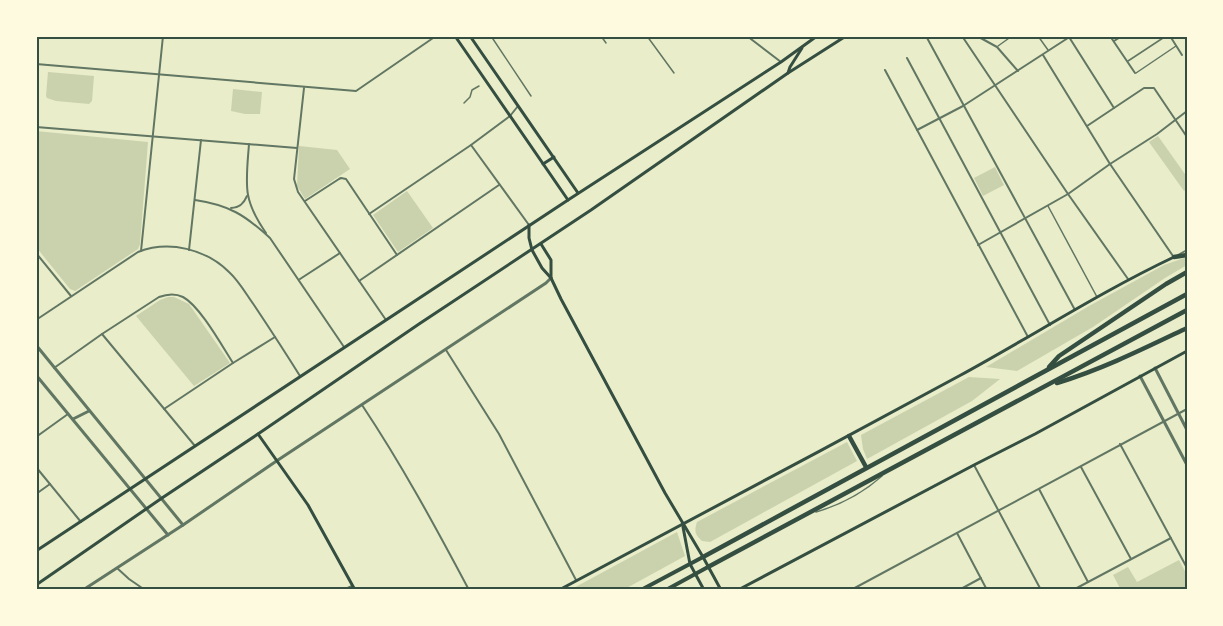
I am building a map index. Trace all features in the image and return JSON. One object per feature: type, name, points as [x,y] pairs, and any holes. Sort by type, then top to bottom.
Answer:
[{"type":"highway","points":[[1174,257],[1187,255]]},
{"type":"highway","points":[[1046,371],[1059,356],[1187,272]]},
{"type":"highway","points":[[641,590],[1187,294]]},
{"type":"highway","points":[[666,590],[1187,310]]},
{"type":"highway","points":[[1046,386],[1077,377],[1187,328]]},
{"type":"highway","points":[[849,436],[866,467]]},
{"type":"main road","points":[[455,36],[568,200]]},
{"type":"main road","points":[[470,36],[578,193]]},
{"type":"main road","points":[[36,551],[529,225],[781,62],[817,36]]},
{"type":"main road","points":[[36,585],[419,324],[533,252],[541,244],[788,73],[846,36]]},
{"type":"main road","points":[[788,73],[805,44]]},
{"type":"main road","points":[[543,164],[554,158]]},
{"type":"main road","points":[[529,225],[529,238],[533,252],[551,278],[683,525],[721,590]]},
{"type":"main road","points":[[541,244],[551,260],[551,278]]},
{"type":"main road","points":[[559,590],[849,436],[1028,338],[1128,279],[1174,257]]},
{"type":"main road","points":[[738,590],[1035,434],[1187,351]]},
{"type":"main road","points":[[258,434],[308,505],[354,588]]},
{"type":"main road","points":[[683,525],[690,564],[704,590]]},
{"type":"street","points":[[141,250],[163,36]]},
{"type":"street","points":[[36,64],[356,91],[436,36]]},
{"type":"street","points":[[491,36],[531,96]]},
{"type":"street","points":[[602,36],[606,43]]},
{"type":"street","points":[[647,36],[674,74]]},
{"type":"street","points":[[747,36],[781,62]]},
{"type":"street","points":[[926,36],[1075,310]]},
{"type":"street","points":[[962,36],[1128,279]]},
{"type":"street","points":[[977,36],[997,47],[1018,71]]},
{"type":"street","points":[[997,47],[1012,36]]},
{"type":"street","points":[[1038,36],[1048,51]]},
{"type":"street","points":[[1110,36],[1135,73],[1176,46]]},
{"type":"street","points":[[1114,41],[1122,36]]},
{"type":"street","points":[[1128,62],[1168,36],[1182,55]]},
{"type":"street","points":[[917,130],[963,106],[1070,37],[1114,108]]},
{"type":"street","points":[[1043,55],[1110,164],[1174,257],[1187,250]]},
{"type":"street","points":[[907,58],[1050,325]]},
{"type":"street","points":[[885,70],[1028,338]]},
{"type":"street","points":[[464,103],[470,97],[472,90],[478,86]]},
{"type":"street","points":[[304,87],[294,179],[298,192],[386,320]]},
{"type":"street","points":[[1087,126],[1144,88],[1154,88],[1187,137]]},
{"type":"street","points":[[369,214],[471,146],[510,116],[518,106]]},
{"type":"street","points":[[978,244],[1068,194],[1187,111]]},
{"type":"street","points":[[36,127],[297,148]]},
{"type":"street","points":[[189,250],[201,141]]},
{"type":"street","points":[[249,144],[246,187],[257,219],[344,347]]},
{"type":"street","points":[[471,146],[529,225]]},
{"type":"street","points":[[305,201],[344,178],[397,255]]},
{"type":"street","points":[[359,281],[500,185]]},
{"type":"street","points":[[229,207],[239,206],[247,195]]},
{"type":"street","points":[[195,200],[229,207],[270,238]]},
{"type":"street","points":[[1048,206],[1097,297]]},
{"type":"street","points":[[36,320],[141,250],[165,246],[189,250],[210,258],[237,280],[300,376]]},
{"type":"street","points":[[36,252],[71,296]]},
{"type":"street","points":[[299,280],[340,253]]},
{"type":"street","points":[[83,590],[551,278]]},
{"type":"street","points":[[54,368],[159,297],[174,294],[183,297],[198,310],[233,363]]},
{"type":"street","points":[[102,334],[195,446]]},
{"type":"street","points":[[164,409],[275,337]]},
{"type":"street","points":[[36,345],[183,525]]},
{"type":"street","points":[[446,350],[499,434],[576,581]]},
{"type":"street","points":[[1155,368],[1187,430]]},
{"type":"street","points":[[1140,376],[1187,465]]},
{"type":"street","points":[[37,377],[168,535]]},
{"type":"street","points":[[362,405],[411,483],[469,590]]},
{"type":"street","points":[[850,590],[1187,409]]},
{"type":"street","points":[[73,419],[89,411]]},
{"type":"street","points":[[36,436],[69,414]]},
{"type":"street","points":[[1120,444],[1187,568]]},
{"type":"street","points":[[974,465],[1041,590]]},
{"type":"street","points":[[1080,466],[1131,559]]},
{"type":"street","points":[[36,467],[81,522]]},
{"type":"street","points":[[36,494],[50,484]]},
{"type":"street","points":[[1038,488],[1088,582]]},
{"type":"street","points":[[957,532],[987,590]]},
{"type":"street","points":[[1073,590],[1171,538]]},
{"type":"street","points":[[117,568],[145,590]]},
{"type":"street","points":[[959,590],[981,578]]},
{"type":"street","points":[[343,590],[354,588]]},
{"type":"green space","points":[[48,72],[94,76],[92,101],[89,104],[47,98]]},
{"type":"green space","points":[[233,89],[262,92],[260,114],[231,111]]},
{"type":"green space","points":[[36,131],[148,142],[138,249],[75,291],[70,289],[36,247]]},
{"type":"green space","points":[[1158,136],[1187,177],[1187,189],[1184,191],[1149,142]]},
{"type":"green space","points":[[299,146],[337,150],[350,169],[305,199],[297,186]]},
{"type":"green space","points":[[995,167],[1004,185],[983,196],[974,178]]},
{"type":"green space","points":[[407,191],[433,228],[398,252],[373,215]]},
{"type":"green space","points":[[1187,257],[1187,265],[1093,327],[1017,371],[986,367],[1089,306],[1164,265]]},
{"type":"green space","points":[[168,297],[174,297],[189,304],[230,363],[194,386],[136,316]]},
{"type":"green space","points":[[969,377],[1000,379],[972,401],[867,459],[861,435]]},
{"type":"green space","points":[[847,442],[857,461],[710,542],[702,541],[697,535],[695,530],[697,522]]},
{"type":"green space","points":[[677,532],[685,556],[623,590],[570,590]]},
{"type":"green space","points":[[1179,560],[1187,575],[1187,590],[1121,590],[1113,575],[1128,567],[1137,582]]}]
